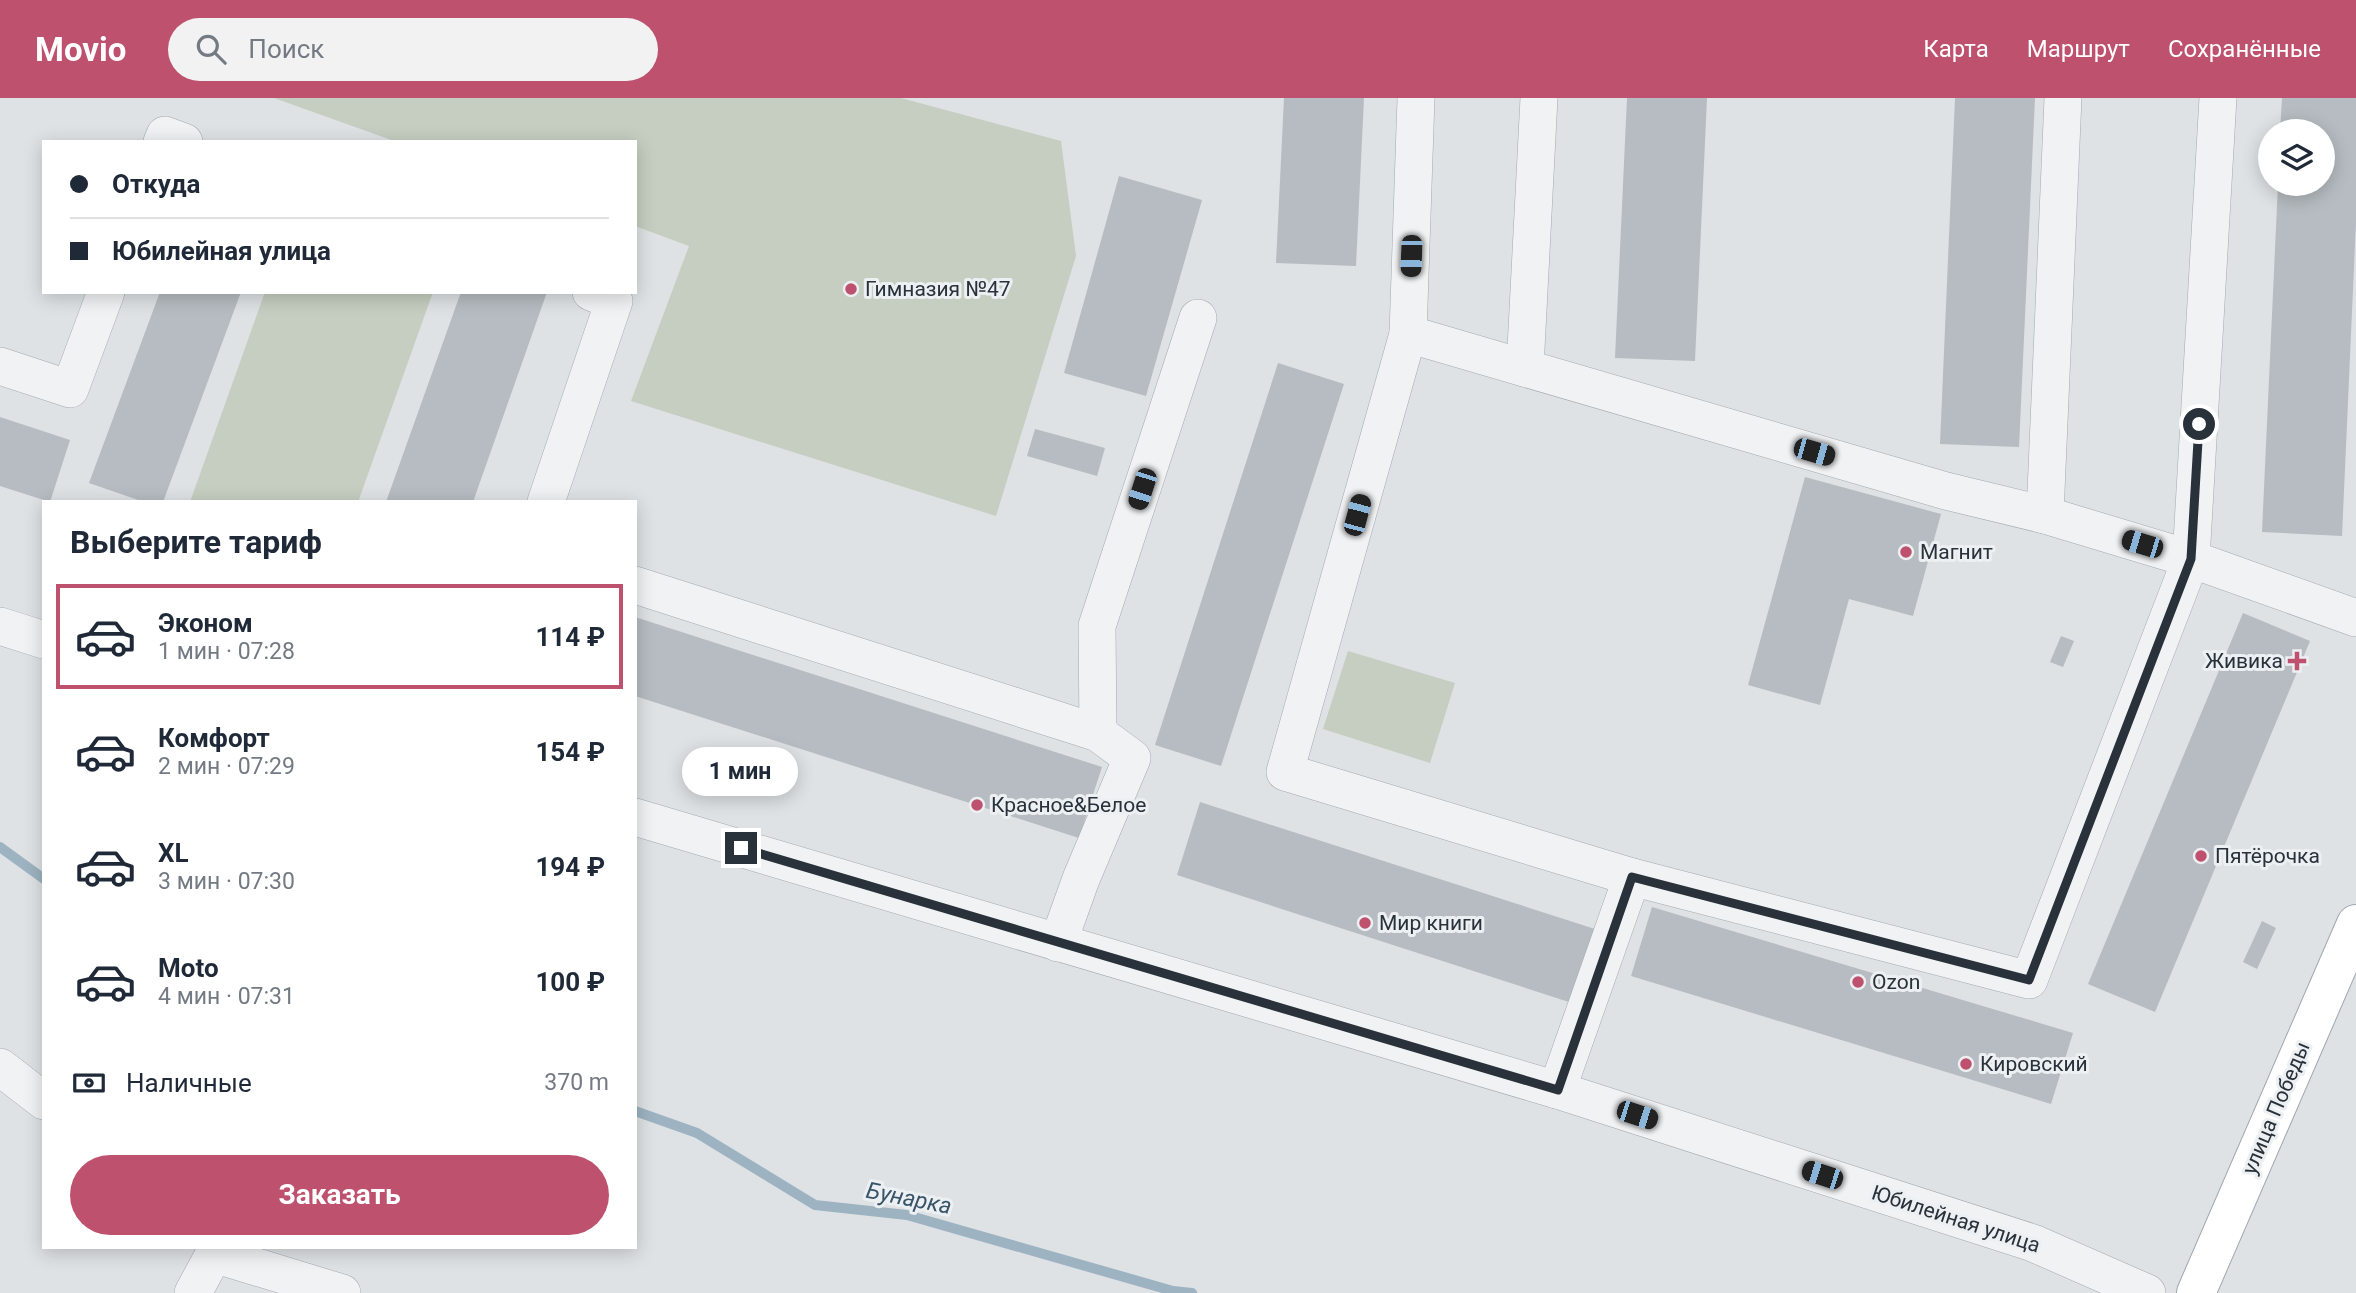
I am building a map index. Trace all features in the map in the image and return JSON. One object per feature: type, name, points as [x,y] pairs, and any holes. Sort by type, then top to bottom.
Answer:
[{"type":"main road","name":"улица Победы","points":[[2196,1293],[2356,924]]},
{"type":"street","points":[[1416,98],[1408,334],[1285,772],[1632,877],[2029,980],[2191,559],[2218,98]]},
{"type":"street","points":[[1525,368],[1539,98]]},
{"type":"street","points":[[2045,515],[2063,98]]},
{"type":"street","points":[[163,140],[165,135],[179,140]]},
{"type":"street","points":[[0,366],[70,389],[105,294]]},
{"type":"street","points":[[547,500],[614,301],[596,294]]},
{"type":"street","points":[[1098,733],[1097,626],[1198,318]]},
{"type":"street","points":[[1408,334],[1946,491],[2045,515],[2191,559],[2356,618]]},
{"type":"street","points":[[637,586],[1098,733],[1132,758],[1081,879],[1058,943]]},
{"type":"street","points":[[0,626],[42,638]]},
{"type":"street","name":"Юбилейная улица","points":[[637,818],[1558,1090],[2033,1243],[2147,1293]]},
{"type":"street","points":[[1558,1090],[1632,877]]},
{"type":"street","points":[[0,1067],[42,1099]]},
{"type":"street","points":[[193,1293],[211,1251],[342,1293]]},
{"type":"green space","name":"Гимназия №47","points":[[274,98],[901,98],[1061,141],[1076,256],[996,516],[631,401],[689,246],[637,227],[637,140],[391,140]]},
{"type":"green space","points":[[264,294],[432,294],[359,500],[191,500]]},
{"type":"green space","points":[[1348,651],[1455,683],[1430,763],[1323,729]]},
{"type":"building","points":[[1284,98],[1364,98],[1356,266],[1276,263]]},
{"type":"building","points":[[1627,98],[1707,98],[1695,361],[1615,358]]},
{"type":"building","points":[[1955,98],[2035,98],[2019,447],[1940,444]]},
{"type":"building","points":[[2282,98],[2356,98],[2356,222],[2342,536],[2262,532],[2277,196],[2335,196],[2335,119],[2281,119]]},
{"type":"building","points":[[1119,176],[1202,200],[1146,396],[1064,373]]},
{"type":"building","points":[[159,294],[240,294],[164,500],[138,500],[89,483]]},
{"type":"building","points":[[460,294],[546,294],[474,500],[387,500]]},
{"type":"building","points":[[1278,363],[1344,384],[1221,766],[1155,745]]},
{"type":"building","points":[[0,417],[70,440],[51,500],[0,486]]},
{"type":"building","points":[[1035,429],[1105,448],[1097,476],[1027,456]]},
{"type":"building","points":[[1805,477],[1941,514],[1913,616],[1849,599],[1820,705],[1748,685]]},
{"type":"building","points":[[2243,613],[2310,641],[2155,1012],[2088,984]]},
{"type":"building","points":[[637,618],[1102,767],[1079,838],[637,697]]},
{"type":"building","points":[[2061,636],[2074,641],[2063,667],[2050,662]]},
{"type":"building","points":[[1200,802],[1595,929],[1572,1003],[1177,875]]},
{"type":"building","points":[[1652,907],[2073,1033],[2051,1104],[1631,976]]},
{"type":"building","points":[[2262,921],[2276,928],[2257,969],[2243,962]]},
{"type":"waterway","name":"Бунарка","points":[[0,847],[42,878]]},
{"type":"waterway","name":"Бунарка","points":[[637,1112],[697,1133],[815,1205],[907,1215],[1173,1291],[1192,1293]]},
{"type":"place","name":"Гимназия №47","points":[[851,289]]},
{"type":"place","name":"Магнит","points":[[1906,552]]},
{"type":"place","name":"Живика","points":[[2297,661]]},
{"type":"place","name":"Красное&Белое","points":[[977,805]]},
{"type":"place","name":"Пятёрочка","points":[[2201,856]]},
{"type":"place","name":"Мир книги","points":[[1365,923]]},
{"type":"place","name":"Ozon","points":[[1858,982]]},
{"type":"place","name":"Кировский","points":[[1966,1064]]},
{"type":"route","points":[[741,848],[1558,1090],[1632,877],[2029,980],[2191,559],[2199,424]]}]
